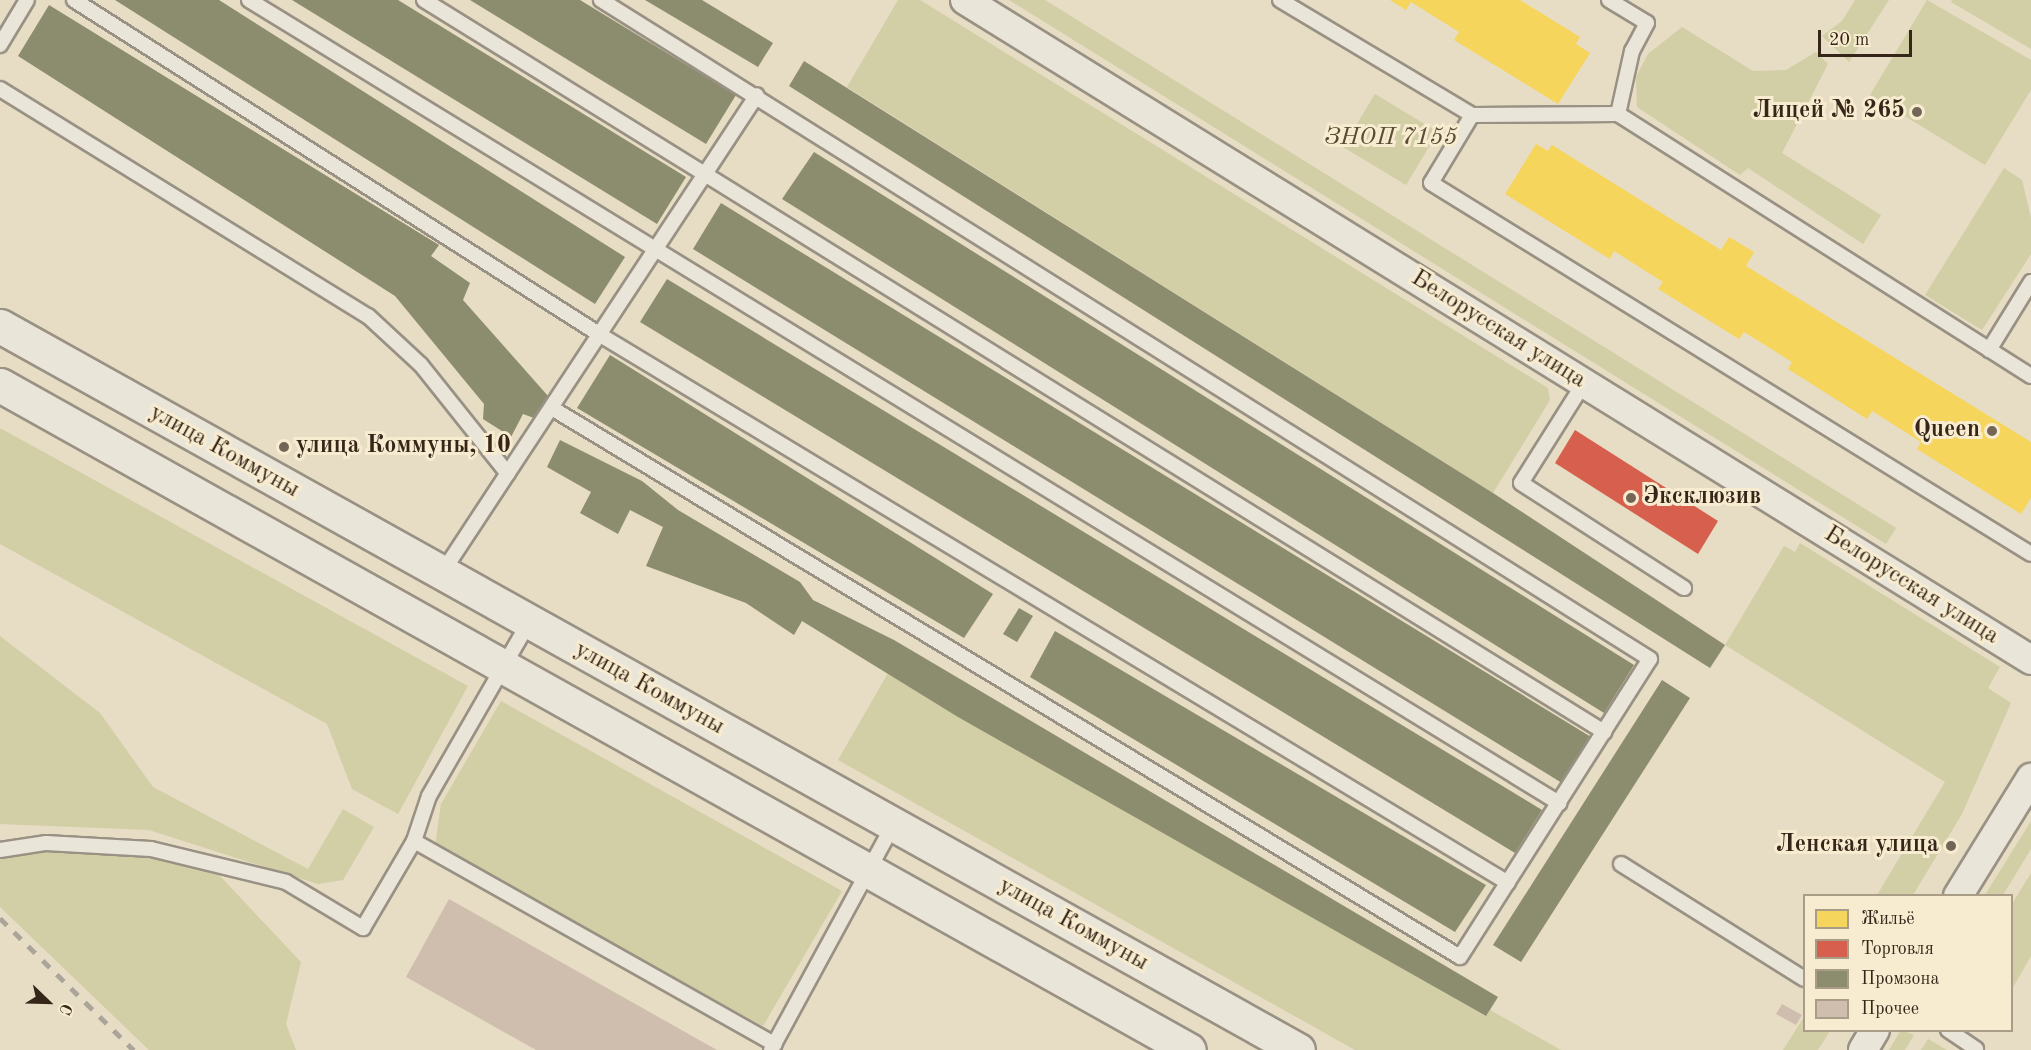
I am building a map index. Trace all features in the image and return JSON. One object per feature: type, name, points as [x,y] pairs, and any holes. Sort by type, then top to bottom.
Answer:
[{"type":"street","name":"Белорусская улица","points":[[965,0],[2031,660]]},
{"type":"street","name":"улица Коммуны","points":[[0,326],[1298,1050]]},
{"type":"street","points":[[0,385],[1189,1050]]},
{"type":"street","points":[[1959,894],[2031,778]]},
{"type":"street","points":[[1863,1050],[1874,1032]]},
{"type":"lane","points":[[0,45],[27,0]]},
{"type":"lane","points":[[74,0],[602,336],[1508,883]]},
{"type":"lane","points":[[249,0],[656,253],[1559,803]]},
{"type":"lane","points":[[424,0],[707,173],[1604,732]]},
{"type":"lane","points":[[555,410],[1460,957],[1650,659],[758,96],[601,0]]},
{"type":"lane","points":[[1280,0],[1472,115],[1617,114],[2031,376]]},
{"type":"lane","points":[[1609,0],[1647,23],[1632,51],[1617,114]]},
{"type":"lane","points":[[0,89],[368,316],[421,365],[508,474]]},
{"type":"lane","points":[[442,573],[508,474],[555,410],[758,96]]},
{"type":"lane","points":[[1472,115],[1431,183],[2031,554]]},
{"type":"lane","points":[[1989,350],[2025,304],[2031,282]]},
{"type":"lane","points":[[1584,383],[1521,483],[1684,588]]},
{"type":"lane","points":[[0,850],[46,843],[151,849],[286,882],[363,928],[414,842],[429,796],[529,622]]},
{"type":"lane","points":[[414,842],[773,1047],[893,825]]},
{"type":"lane","points":[[1621,864],[1803,978]]},
{"type":"lane","points":[[1951,1032],[1976,1049]]},
{"type":"green space","points":[[898,0],[920,0],[1548,388],[1550,400],[1493,493],[847,87]]},
{"type":"green space","points":[[1009,0],[1045,0],[1896,528],[1886,544]]},
{"type":"green space","points":[[1855,0],[1889,0],[1849,62],[1822,36],[1842,21]]},
{"type":"green space","points":[[1927,0],[2031,60],[2031,90],[1985,165],[1870,95]]},
{"type":"green space","points":[[1952,0],[2031,0],[2031,49],[1951,2]]},
{"type":"green space","points":[[1682,27],[1753,71],[1786,70],[1816,52],[1828,64],[1782,153],[1881,215],[1863,244],[1748,168],[1740,175],[1637,107],[1636,77],[1648,54]]},
{"type":"green space","name":"ЗНОП 7155","points":[[1375,94],[1438,132],[1406,185],[1343,147]]},
{"type":"green space","points":[[2004,168],[2022,180],[2031,218],[2031,254],[1982,330],[1925,295]]},
{"type":"green space","points":[[0,428],[468,686],[398,814],[352,789],[327,724],[0,544]]},
{"type":"green space","points":[[1800,543],[2000,667],[1988,688],[2011,703],[1962,814],[1914,894],[1878,894],[1945,782],[1725,645],[1784,546],[1795,552]]},
{"type":"green space","points":[[0,636],[100,713],[153,787],[308,869],[343,809],[374,827],[343,880],[318,884],[149,830],[0,824]]},
{"type":"green space","points":[[888,673],[1485,1016],[1490,1010],[1561,1050],[1355,1050],[838,760]]},
{"type":"green space","points":[[501,701],[842,891],[763,1026],[435,846],[441,804]]},
{"type":"green space","points":[[2031,821],[2031,849],[2004,894],[1986,894]]},
{"type":"green space","points":[[44,849],[152,856],[219,875],[301,962],[286,1024],[296,1050],[149,1050],[0,907],[0,857]]},
{"type":"green space","points":[[2031,873],[2031,956],[2013,987],[2013,902]]},
{"type":"green space","points":[[1803,1019],[1803,1032],[1829,1032],[1818,1050],[1783,1050]]},
{"type":"green space","points":[[1900,1032],[1914,1035],[1905,1050],[1889,1050]]},
{"type":"green space","points":[[1928,1039],[1947,1050],[1921,1050]]},
{"type":"building: Жильё","points":[[1390,0],[1520,0],[1580,37],[1576,44],[1590,53],[1558,104],[1454,40],[1459,32],[1411,2],[1406,10]]},
{"type":"building: Жильё","points":[[1536,144],[1548,151],[1552,145],[1721,250],[1729,237],[1754,252],[1746,266],[2031,442],[2031,498],[2021,514],[1917,449],[1921,442],[1872,411],[1867,419],[1788,369],[1792,362],[1744,332],[1739,339],[1658,289],[1663,282],[1614,251],[1610,259],[1505,194]]},
{"type":"building: Торговля","points":[[1575,430],[1718,521],[1698,554],[1555,463]]},
{"type":"building: Промзона","points":[[115,0],[219,0],[625,257],[595,304]]},
{"type":"building: Промзона","points":[[292,0],[398,0],[686,177],[657,224]]},
{"type":"building: Промзона","points":[[470,0],[580,0],[736,95],[706,144]]},
{"type":"building: Промзона","points":[[645,0],[702,0],[773,43],[758,67]]},
{"type":"building: Промзона","points":[[49,5],[439,245],[431,256],[470,283],[463,300],[548,396],[534,418],[523,414],[511,437],[483,419],[484,404],[395,296],[18,56]]},
{"type":"building: Промзона","points":[[804,61],[1493,493],[1725,645],[1710,668],[789,86]]},
{"type":"building: Промзона","points":[[814,152],[1634,665],[1604,713],[782,199]]},
{"type":"building: Промзона","points":[[721,203],[1591,737],[1562,783],[693,249]]},
{"type":"building: Промзона","points":[[667,279],[1542,810],[1515,853],[640,322]]},
{"type":"building: Промзона","points":[[610,355],[993,594],[964,638],[577,408]]},
{"type":"building: Промзона","points":[[560,440],[642,481],[678,510],[800,582],[813,600],[894,640],[1498,997],[1486,1016],[958,717],[802,621],[794,635],[746,603],[646,566],[663,527],[630,510],[618,534],[580,513],[591,492],[547,467]]},
{"type":"building: Промзона","points":[[1019,608],[1033,616],[1017,642],[1003,634]]},
{"type":"building: Промзона","points":[[1055,631],[1486,885],[1455,932],[1030,677]]},
{"type":"building: Промзона","points":[[1662,680],[1690,698],[1521,962],[1493,945]]},
{"type":"building: Прочее","points":[[449,899],[717,1050],[536,1050],[406,977]]},
{"type":"building: Прочее","points":[[1782,1004],[1802,1015],[1796,1025],[1776,1014]]},
{"type":"railway","points":[[0,918],[134,1050]]},
{"type":"place","name":"Лицей № 265","points":[[1917,112]]},
{"type":"place","name":"Queen","points":[[1992,431]]},
{"type":"place","name":"улица Коммуны, 10","points":[[284,447]]},
{"type":"place","name":"Эксклюзив","points":[[1631,498]]},
{"type":"place","name":"Ленская улица","points":[[1951,846]]}]
